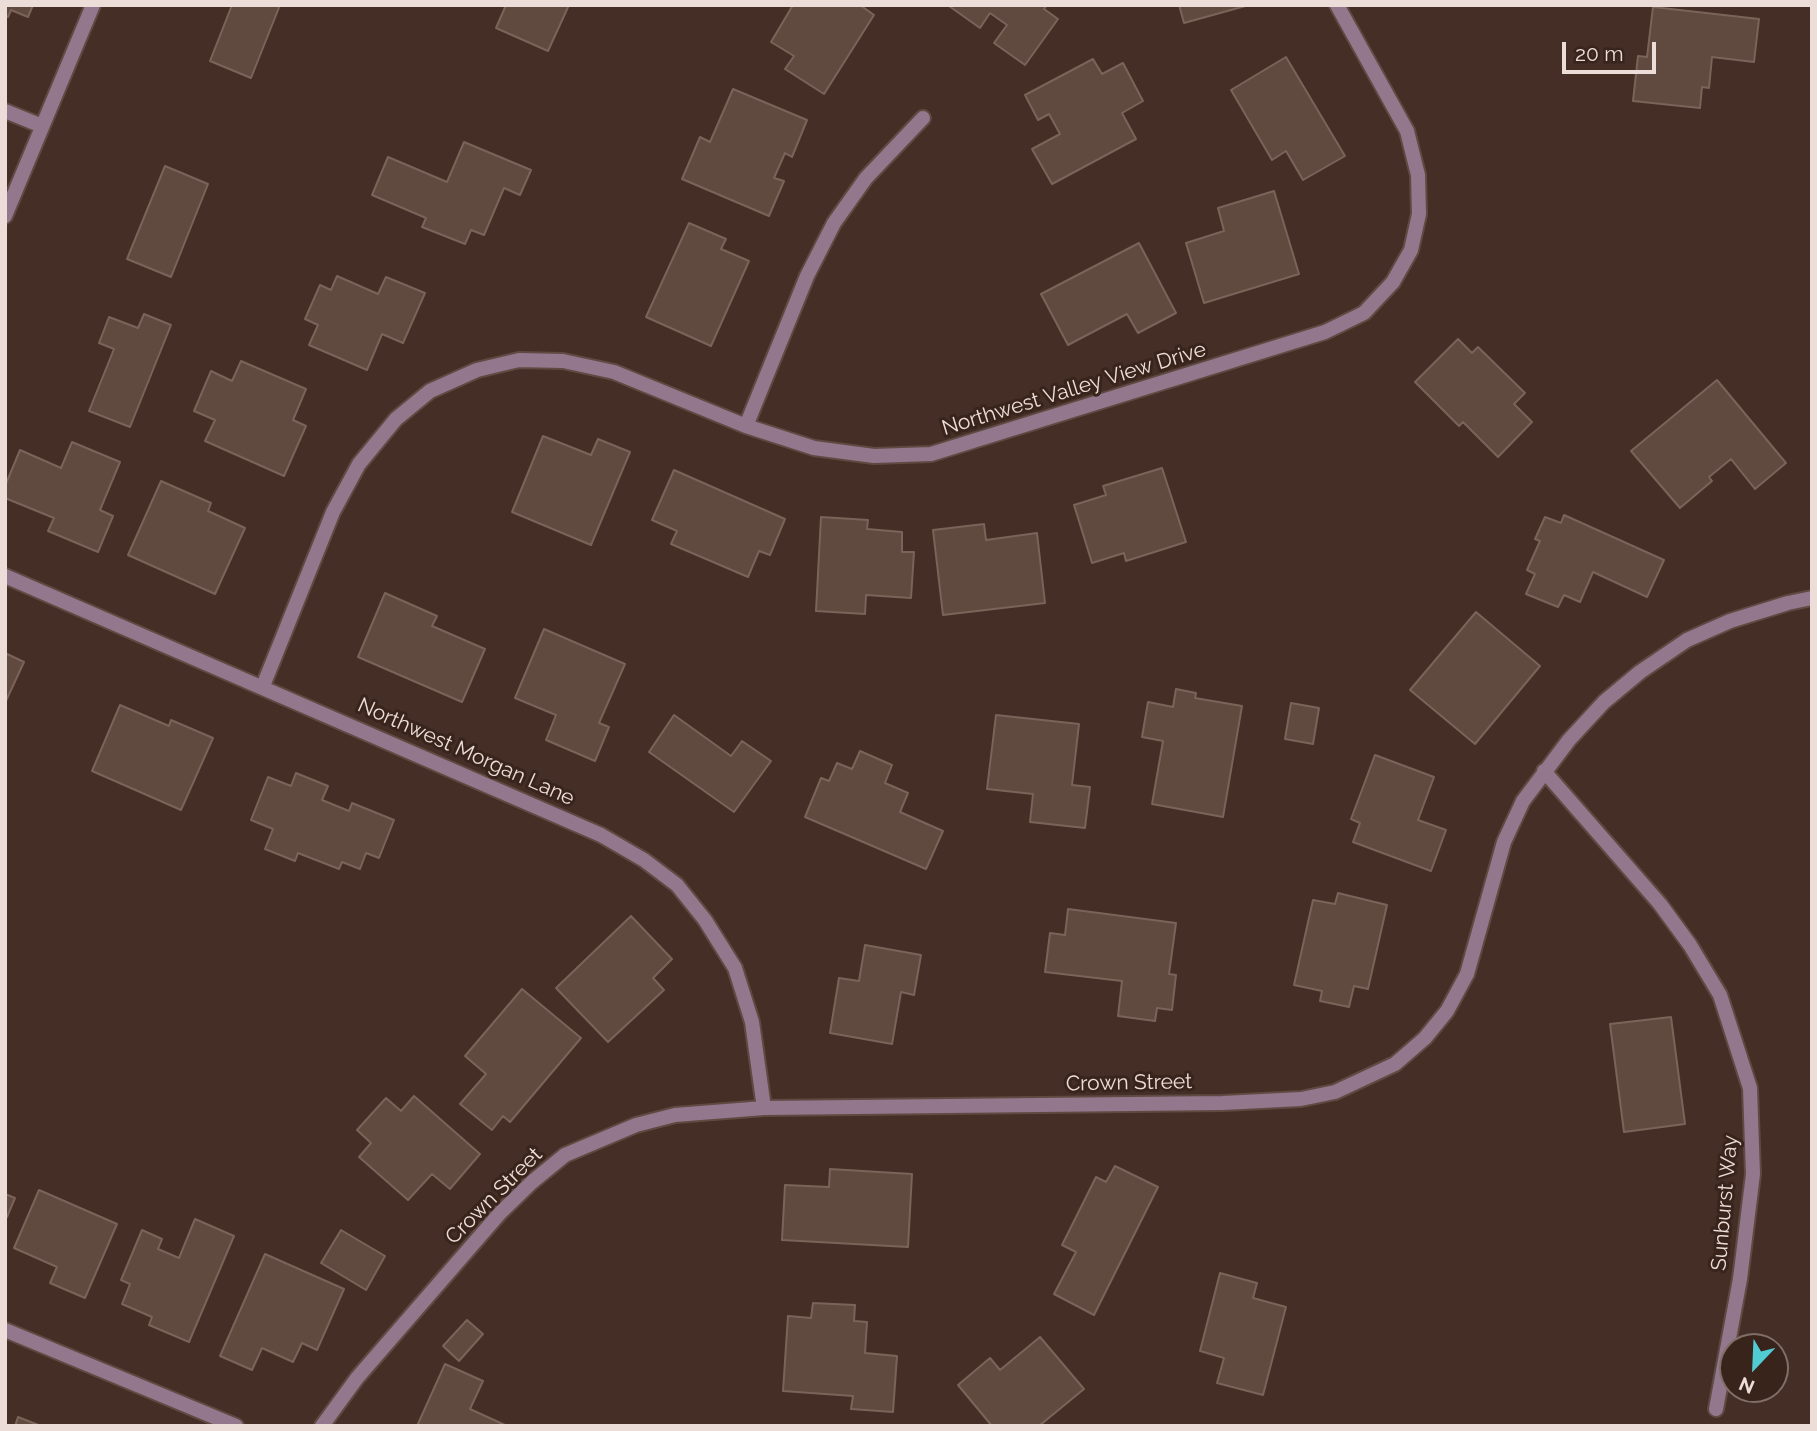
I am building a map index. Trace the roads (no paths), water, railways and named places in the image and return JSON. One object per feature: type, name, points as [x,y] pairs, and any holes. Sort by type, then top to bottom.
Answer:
[{"type":"street","points":[[5,216],[93,5]]},
{"type":"street","name":"Northwest Valley View Drive","points":[[263,686],[333,512],[359,464],[396,419],[430,391],[477,370],[519,359],[563,361],[614,372],[746,426],[814,448],[874,456],[931,454],[1325,332],[1364,313],[1393,282],[1411,250],[1419,214],[1418,175],[1407,131],[1337,5]]},
{"type":"street","points":[[5,111],[42,126]]},
{"type":"street","points":[[746,426],[807,276],[834,223],[866,178],[923,118]]},
{"type":"street","name":"Northwest Morgan Lane","points":[[5,576],[601,835],[644,860],[677,885],[705,920],[735,968],[752,1022],[764,1108]]},
{"type":"street","name":"Crown Street","points":[[322,1426],[357,1378],[500,1213],[565,1155],[625,1129],[675,1115],[764,1108],[1223,1103],[1301,1099],[1335,1092],[1395,1064],[1425,1038],[1447,1011],[1467,974],[1504,842],[1523,801],[1544,771],[1604,702],[1640,672],[1687,640],[1742,618],[1812,598]]},
{"type":"street","name":"Sunburst Way","points":[[1544,771],[1660,904],[1690,945],[1720,995],[1750,1088],[1753,1174],[1740,1279],[1716,1409]]},
{"type":"street","points":[[5,1329],[236,1426]]}]
